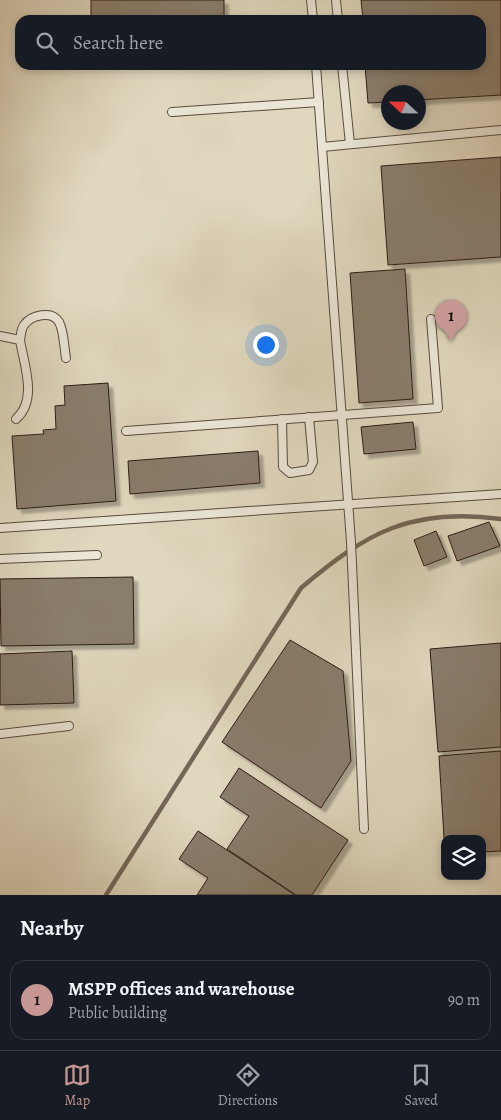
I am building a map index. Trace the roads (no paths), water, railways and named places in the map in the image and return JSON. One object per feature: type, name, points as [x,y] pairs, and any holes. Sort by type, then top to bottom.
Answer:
[{"type":"lane","points":[[311,0],[312,15]]},
{"type":"lane","points":[[336,0],[338,15]]},
{"type":"lane","points":[[316,70],[349,504],[364,829]]},
{"type":"lane","points":[[343,70],[350,144]]},
{"type":"lane","points":[[172,112],[319,102]]},
{"type":"lane","points":[[322,146],[501,130]]},
{"type":"lane","points":[[16,418],[24,412],[29,399],[20,340],[22,327],[32,318],[44,315],[52,317],[60,324],[66,358]]},
{"type":"lane","points":[[126,431],[438,408],[431,319]]},
{"type":"lane","points":[[0,336],[20,340]]},
{"type":"lane","points":[[282,419],[284,467],[290,473],[302,473],[309,470],[313,462],[309,417]]},
{"type":"lane","points":[[0,528],[501,494]]},
{"type":"lane","points":[[0,559],[97,555]]},
{"type":"lane","points":[[0,734],[69,726]]},
{"type":"waterway","points":[[106,895],[301,588],[348,552],[370,538],[392,528],[416,521],[441,517],[470,516],[501,519]]},
{"type":"place","name":"MSPP offices and warehouse","points":[[451,341]]}]
